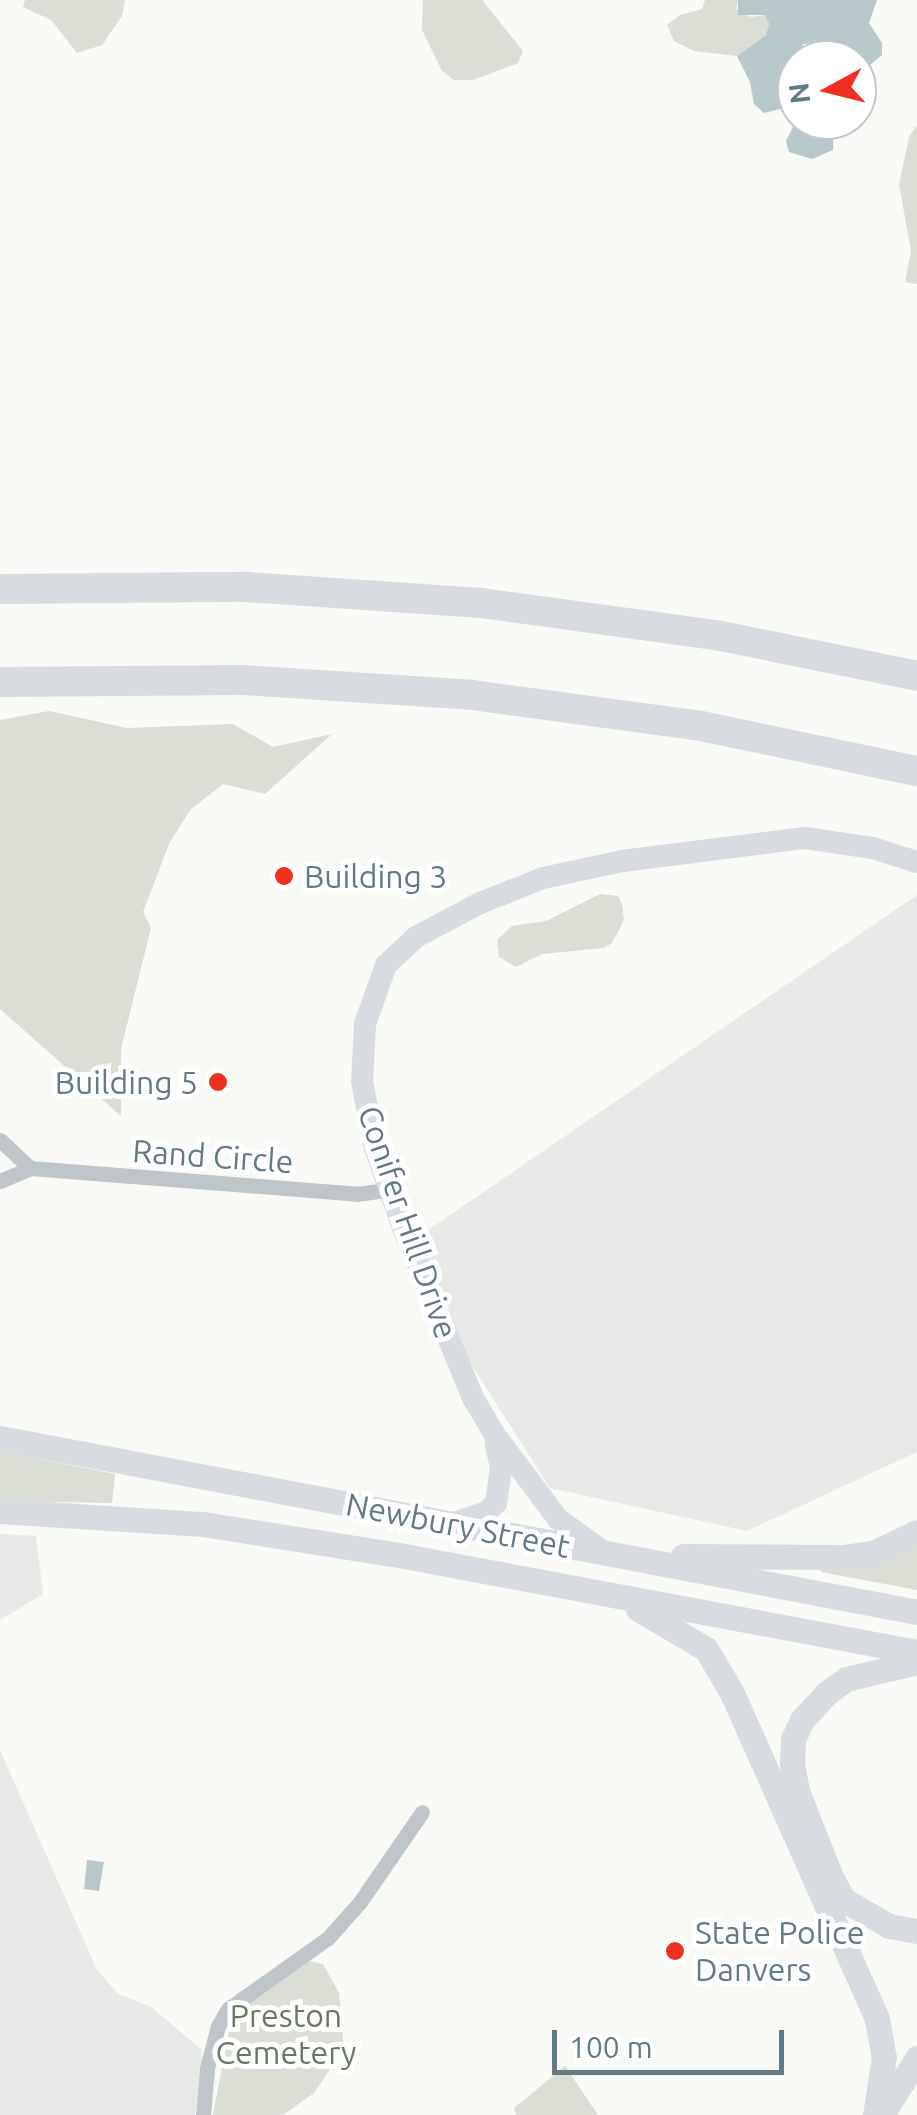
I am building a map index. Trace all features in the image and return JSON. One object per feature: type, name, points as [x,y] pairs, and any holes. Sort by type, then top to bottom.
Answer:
[{"type":"highway","points":[[0,589],[246,588],[481,603],[716,635],[917,676]]},
{"type":"highway","points":[[0,682],[244,680],[472,695],[701,726],[917,771]]},
{"type":"main road","name":"Newbury Street","points":[[0,1438],[917,1612]]},
{"type":"main road","name":"Newbury Street","points":[[0,1511],[204,1524],[606,1593],[917,1652]]},
{"type":"main road","points":[[608,1554],[844,1558],[873,1553],[917,1532]]},
{"type":"main road","points":[[606,1593],[688,1635],[720,1668],[877,2019],[884,2056],[878,2115]]},
{"type":"main road","points":[[917,1662],[846,1679],[827,1693],[802,1720],[793,1739],[792,1763],[796,1791],[830,1877],[844,1900],[889,1926],[917,1931]]},
{"type":"main road","points":[[878,2115],[917,2058]]},
{"type":"street","name":"Conifer Hill Drive","points":[[608,1554],[558,1519],[495,1435],[456,1357],[404,1233],[364,1107],[362,1050],[366,1024],[386,965],[416,937],[478,904],[543,878],[732,843],[805,838],[872,848],[917,862]]},
{"type":"street","points":[[0,1140],[30,1168]]},
{"type":"street","name":"Rand Circle","points":[[0,1181],[30,1168],[357,1194],[392,1189]]},
{"type":"street","name":"Conifer Hill Drive","points":[[452,1524],[488,1512],[496,1503],[500,1468],[495,1435]]},
{"type":"street","points":[[203,2115],[207,2068],[218,2026],[228,2010],[328,1938],[360,1902],[422,1812]]},
{"type":"shaded area","points":[[738,0],[877,0],[869,23],[882,43],[882,55],[877,59],[877,40],[777,40],[777,110],[764,113],[754,104],[750,82],[737,56],[766,35],[769,24],[765,15],[738,15]]},
{"type":"shaded area","points":[[833,140],[833,150],[812,159],[789,152],[786,141]]},
{"type":"shaded area","points":[[917,895],[917,1452],[747,1531],[550,1488],[459,1345],[448,1307],[415,1239]]},
{"type":"shaded area","points":[[0,1534],[36,1536],[43,1594],[0,1620]]},
{"type":"shaded area","points":[[0,1750],[97,1970],[118,1994],[151,2007],[202,2050],[195,2115],[0,2115]]},
{"type":"shaded area","points":[[87,1860],[104,1862],[99,1891],[84,1889]]},
{"type":"green space","points":[[25,0],[125,0],[122,16],[102,45],[77,53],[51,20],[23,7]]},
{"type":"green space","points":[[423,0],[482,0],[523,51],[518,63],[473,80],[454,80],[442,71],[422,30]]},
{"type":"green space","points":[[705,0],[738,0],[736,9],[751,17],[765,15],[769,24],[766,35],[737,56],[694,51],[674,41],[667,25],[680,15],[702,9]]},
{"type":"green space","points":[[917,125],[917,284],[905,282],[911,251],[899,184],[909,137]]},
{"type":"green space","points":[[49,711],[127,728],[233,724],[273,747],[332,734],[265,794],[223,784],[190,810],[169,844],[143,912],[151,928],[121,1049],[121,1116],[0,1009],[0,720]]},
{"type":"green space","points":[[600,894],[618,896],[624,920],[612,943],[604,948],[542,954],[516,967],[499,957],[497,940],[512,926],[546,921]]},
{"type":"green space","points":[[0,1451],[115,1474],[112,1503],[0,1501]]},
{"type":"green space","points":[[917,1542],[917,1590],[821,1572],[821,1568]]},
{"type":"green space","name":"Preston Cemetery","points":[[305,1960],[323,1964],[339,1993],[344,2049],[314,2093],[283,2115],[213,2115],[236,1994]]},
{"type":"green space","points":[[565,2066],[598,2115],[516,2115],[514,2108]]},
{"type":"place","name":"Building 3","points":[[284,876]]},
{"type":"place","name":"Building 5","points":[[218,1082]]},
{"type":"place","name":"State Police Danvers","points":[[675,1951]]}]
